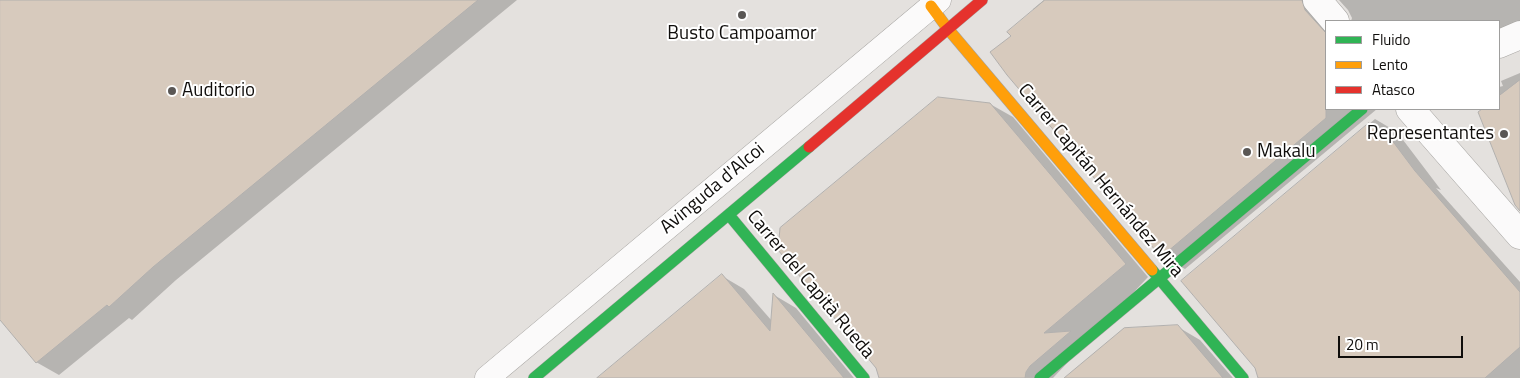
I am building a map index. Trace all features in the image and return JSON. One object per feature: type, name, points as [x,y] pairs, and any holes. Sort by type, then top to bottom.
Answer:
[{"type":"street","name":"Avinguda d'Alcoi","points":[[534,378],[982,0]]},
{"type":"street","points":[[1316,0],[1334,20]]},
{"type":"street","name":"Carrer Capitán Hernández Mira","points":[[935,3],[948,29],[1243,378]]},
{"type":"street","points":[[1500,44],[1520,35]]},
{"type":"street","points":[[1040,378],[1361,110]]},
{"type":"street","points":[[1411,110],[1520,235]]},
{"type":"street","name":"Carrer del Capità Rueda","points":[[729,215],[864,378]]},
{"type":"lane","name":"Avinguda d'Alcoi","points":[[487,378],[935,3]]},
{"type":"building","name":"Auditorio","points":[[0,0],[478,0],[153,267],[109,307],[107,305],[36,363],[0,320]]},
{"type":"building","points":[[1045,0],[1302,0],[1305,10],[1325,32],[1326,118],[1161,257],[1007,75],[990,52],[1011,36],[1007,32]]},
{"type":"building","name":"Representantes","points":[[1520,80],[1520,211],[1515,205],[1478,112],[1481,110],[1500,110],[1500,95]]},
{"type":"building","points":[[938,97],[990,103],[1126,264],[1044,333],[1071,331],[1030,366],[1025,378],[879,378],[876,368],[778,250],[780,228]]},
{"type":"building","points":[[1369,123],[1377,131],[1382,127],[1415,171],[1520,292],[1520,347],[1485,378],[1258,378],[1255,368],[1181,281]]},
{"type":"building","points":[[722,274],[770,331],[773,293],[844,378],[597,378]]},
{"type":"building","points":[[1178,325],[1223,378],[1064,378],[1124,328]]},
{"type":"traffic: fast","points":[[1040,378],[1361,110]]},
{"type":"traffic: fast","points":[[534,378],[809,147]]},
{"type":"traffic: fast","points":[[729,215],[864,378]]},
{"type":"traffic: fast","points":[[1152,270],[1243,378]]},
{"type":"traffic: slow","points":[[931,6],[948,29],[1152,270]]},
{"type":"traffic: jam","points":[[809,147],[982,0]]},
{"type":"place","name":"Busto Campoamor","points":[[742,15]]},
{"type":"place","name":"Auditorio","points":[[172,91]]},
{"type":"place","name":"Representantes","points":[[1504,134]]},
{"type":"place","name":"Makalu","points":[[1247,152]]}]
